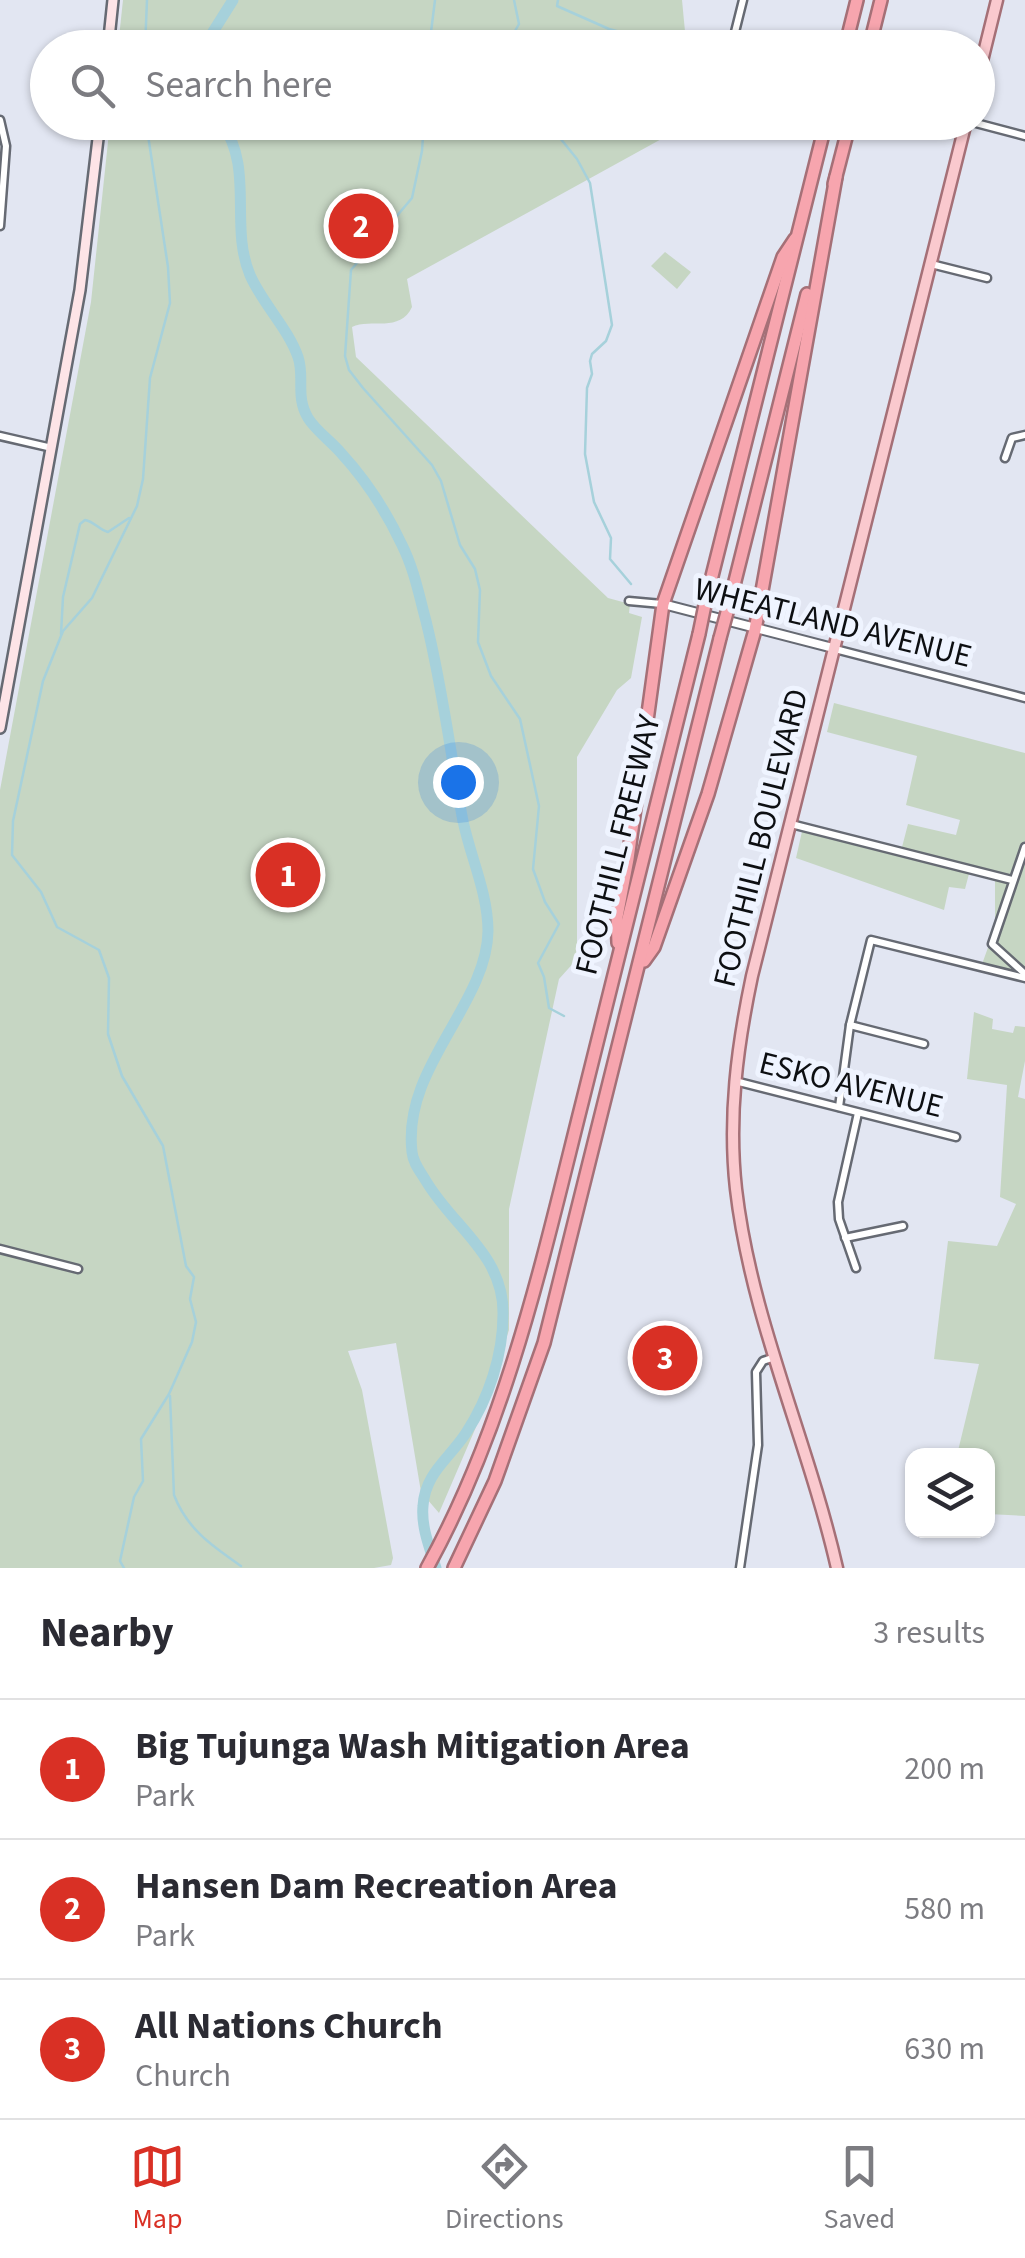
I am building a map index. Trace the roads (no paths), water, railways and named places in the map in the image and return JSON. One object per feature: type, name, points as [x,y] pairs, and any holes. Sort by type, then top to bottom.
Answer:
[{"type":"highway","points":[[850,30],[857,0]]},
{"type":"highway","points":[[873,30],[880,0]]},
{"type":"highway","name":"FOOTHILL FREEWAY","points":[[427,1568],[462,1497],[504,1393],[544,1255],[821,140]]},
{"type":"highway","name":"FOOTHILL FREEWAY","points":[[454,1568],[506,1455],[553,1311],[846,140]]},
{"type":"highway","points":[[639,968],[654,947],[708,794],[755,630],[836,178]]},
{"type":"highway","points":[[618,957],[617,917],[663,604],[783,257],[795,239]]},
{"type":"main road","points":[[110,30],[112,0]]},
{"type":"main road","points":[[990,30],[997,0]]},
{"type":"main road","points":[[0,728],[80,290],[98,140]]},
{"type":"main road","name":"FOOTHILL BOULEVARD","points":[[837,1568],[746,1254],[734,1151],[734,1080],[752,976],[964,140]]},
{"type":"street","points":[[736,30],[743,0]]},
{"type":"street","points":[[0,120],[6,146],[0,226]]},
{"type":"street","points":[[995,128],[1025,136]]},
{"type":"street","points":[[930,264],[987,278]]},
{"type":"street","points":[[1005,458],[1012,438],[1025,434]]},
{"type":"street","points":[[0,436],[52,448]]},
{"type":"street","name":"WHEATLAND AVENUE","points":[[629,601],[663,604],[1025,698]]},
{"type":"street","points":[[790,824],[1012,880]]},
{"type":"street","points":[[1025,847],[992,944],[1025,976]]},
{"type":"street","points":[[838,1106],[850,1025],[871,940],[1025,976]]},
{"type":"street","points":[[850,1025],[924,1044]]},
{"type":"street","name":"ESKO AVENUE","points":[[734,1080],[956,1137]]},
{"type":"street","points":[[856,1268],[839,1219],[838,1192],[858,1113]]},
{"type":"street","points":[[845,1238],[903,1226]]},
{"type":"street","points":[[0,1249],[78,1269]]},
{"type":"street","points":[[740,1568],[758,1444],[756,1372],[763,1361],[776,1357]]},
{"type":"waterway","points":[[146,30],[147,0]]},
{"type":"waterway","points":[[214,30],[233,0]]},
{"type":"waterway","points":[[431,30],[435,0]]},
{"type":"waterway","points":[[514,0],[519,24],[516,30]]},
{"type":"waterway","points":[[558,0],[557,6],[613,30]]},
{"type":"waterway","points":[[124,1568],[120,1561],[134,1497],[143,1481],[141,1439],[169,1394],[192,1342],[196,1322],[190,1299],[194,1277],[186,1266],[163,1146],[122,1076],[108,1034],[109,978],[99,950],[57,927],[41,892],[12,855],[13,821],[43,681],[63,631],[92,598],[137,506],[143,479],[150,378],[170,303],[149,140]]},
{"type":"waterway","points":[[231,140],[240,177],[244,256],[255,285],[298,357],[304,410],[375,497],[413,573],[437,669],[462,816],[487,916],[484,958],[474,985],[431,1064],[412,1121],[415,1163],[437,1198],[486,1258],[501,1293],[503,1314],[497,1360],[481,1405],[466,1433],[433,1475],[425,1494],[423,1522],[436,1568]]},
{"type":"waterway","points":[[423,140],[412,198],[351,270],[345,356],[349,370],[363,388],[432,465],[441,481],[460,545],[475,569],[480,590],[478,642],[491,676],[520,719],[539,806],[533,869],[545,902],[559,924],[538,963],[549,1008],[564,1016]]},
{"type":"waterway","points":[[562,140],[590,183],[612,325],[606,341],[590,361],[585,454],[594,502],[611,538],[610,559],[631,584]]},
{"type":"waterway","points":[[61,634],[63,597],[80,524],[85,520],[108,532],[129,518]]},
{"type":"waterway","points":[[170,1396],[174,1495],[179,1507],[210,1544],[241,1566]]},
{"type":"place","name":"Hansen Dam Recreation Area","points":[[361,226]]},
{"type":"place","name":"Big Tujunga Wash Mitigation Area","points":[[288,875]]},
{"type":"place","name":"All Nations Church","points":[[665,1358]]}]
